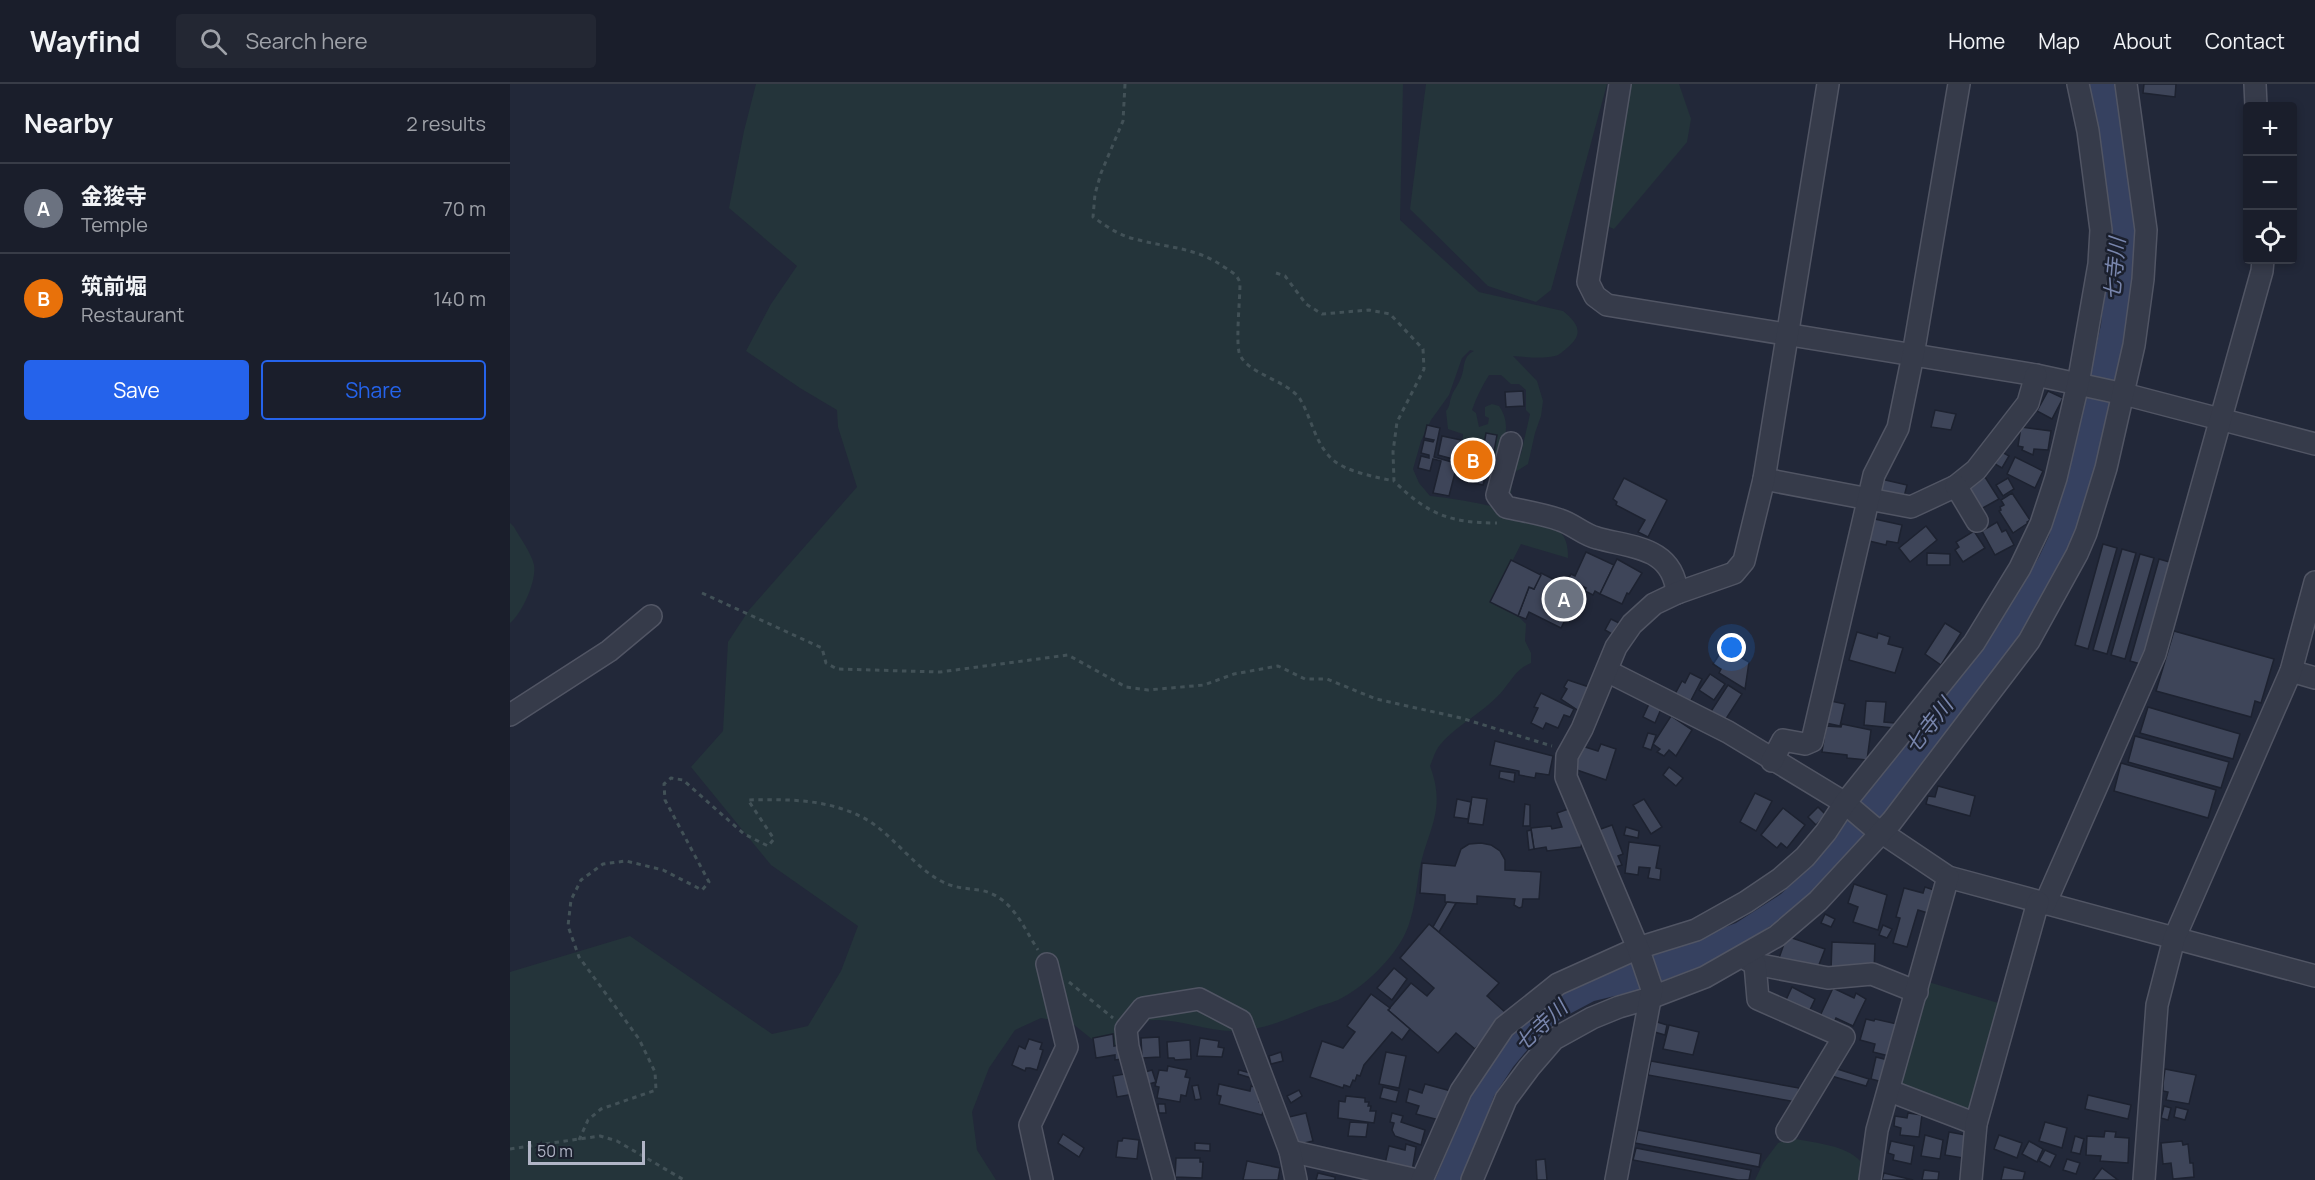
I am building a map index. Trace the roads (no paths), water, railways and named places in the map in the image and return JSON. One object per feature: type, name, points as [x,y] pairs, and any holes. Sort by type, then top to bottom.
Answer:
[{"type":"street","points":[[1620,84],[1588,282],[1595,296],[1607,305],[2036,375],[2124,394],[2315,444]]},
{"type":"street","points":[[1616,1180],[1651,993],[1639,952],[1566,777],[1567,756],[1582,729],[1616,647],[1632,624],[1654,604],[1677,592],[1734,573],[1744,561],[1764,479],[1828,84]]},
{"type":"street","points":[[1772,761],[1783,740],[1805,744],[1812,741],[1874,475],[1898,428],[1913,355],[1959,84]]},
{"type":"street","points":[[1422,1180],[1461,1091],[1504,1027],[1558,984],[1696,930],[1746,903],[1780,879],[1805,857],[1848,806],[1974,643],[2020,568],[2041,524],[2056,478],[2078,384],[2099,264],[2101,230],[2088,131],[2078,84]]},
{"type":"street","points":[[1472,1180],[1506,1099],[1554,1039],[1592,1018],[1651,993],[1749,961],[1818,901],[2029,641],[2077,554],[2086,533],[2106,468],[2134,345],[2143,279],[2146,230],[2126,84]]},
{"type":"street","points":[[2254,84],[2256,102]]},
{"type":"street","points":[[1971,1180],[1976,1124],[2042,903],[2155,654],[2263,264]]},
{"type":"street","points":[[1764,479],[1911,507],[1956,486],[1976,470],[2028,403],[2036,375]]},
{"type":"street","points":[[1511,443],[1497,495],[1512,509],[1561,520],[1595,538],[1633,546],[1659,557],[1670,566],[1676,578],[1677,592]]},
{"type":"street","points":[[1956,486],[1977,521]]},
{"type":"street","points":[[2144,1180],[2157,1005],[2174,939],[2291,671],[2315,582]]},
{"type":"street","points":[[510,715],[609,651],[651,616]]},
{"type":"street","points":[[1607,671],[1728,732],[1848,806],[1948,878],[2315,976]]},
{"type":"street","points":[[2291,671],[2315,678]]},
{"type":"street","points":[[1870,1180],[1877,1130],[1890,1091],[1948,878]]},
{"type":"street","points":[[1749,961],[1828,978],[1872,974],[1917,992]]},
{"type":"street","points":[[1749,961],[1758,999],[1844,1036],[1787,1131]]},
{"type":"street","points":[[1042,1180],[1030,1125],[1067,1047],[1047,964]]},
{"type":"street","points":[[1164,1180],[1128,1047],[1126,1029],[1143,1008],[1199,999],[1242,1021],[1290,1151],[1296,1180]]},
{"type":"street","points":[[1890,1091],[1976,1124]]},
{"type":"street","points":[[1290,1151],[1417,1180]]},
{"type":"water","name":"七寺川","points":[[2089,84],[2116,84],[2132,188],[2136,257],[2118,384],[2073,548],[2029,627],[1966,714],[1913,774],[1888,811],[1837,870],[1792,912],[1715,961],[1635,991],[1594,1001],[1562,1018],[1537,1038],[1513,1067],[1494,1096],[1463,1180],[1435,1180],[1473,1091],[1517,1026],[1559,991],[1627,961],[1736,923],[1781,894],[1811,866],[1934,704],[1975,658],[1999,624],[2039,557],[2049,536],[2068,470],[2101,325],[2110,239],[2104,177]]},
{"type":"place","name":"筑前堀","points":[[1473,460]]},
{"type":"place","name":"金狻寺","points":[[1564,599]]}]
